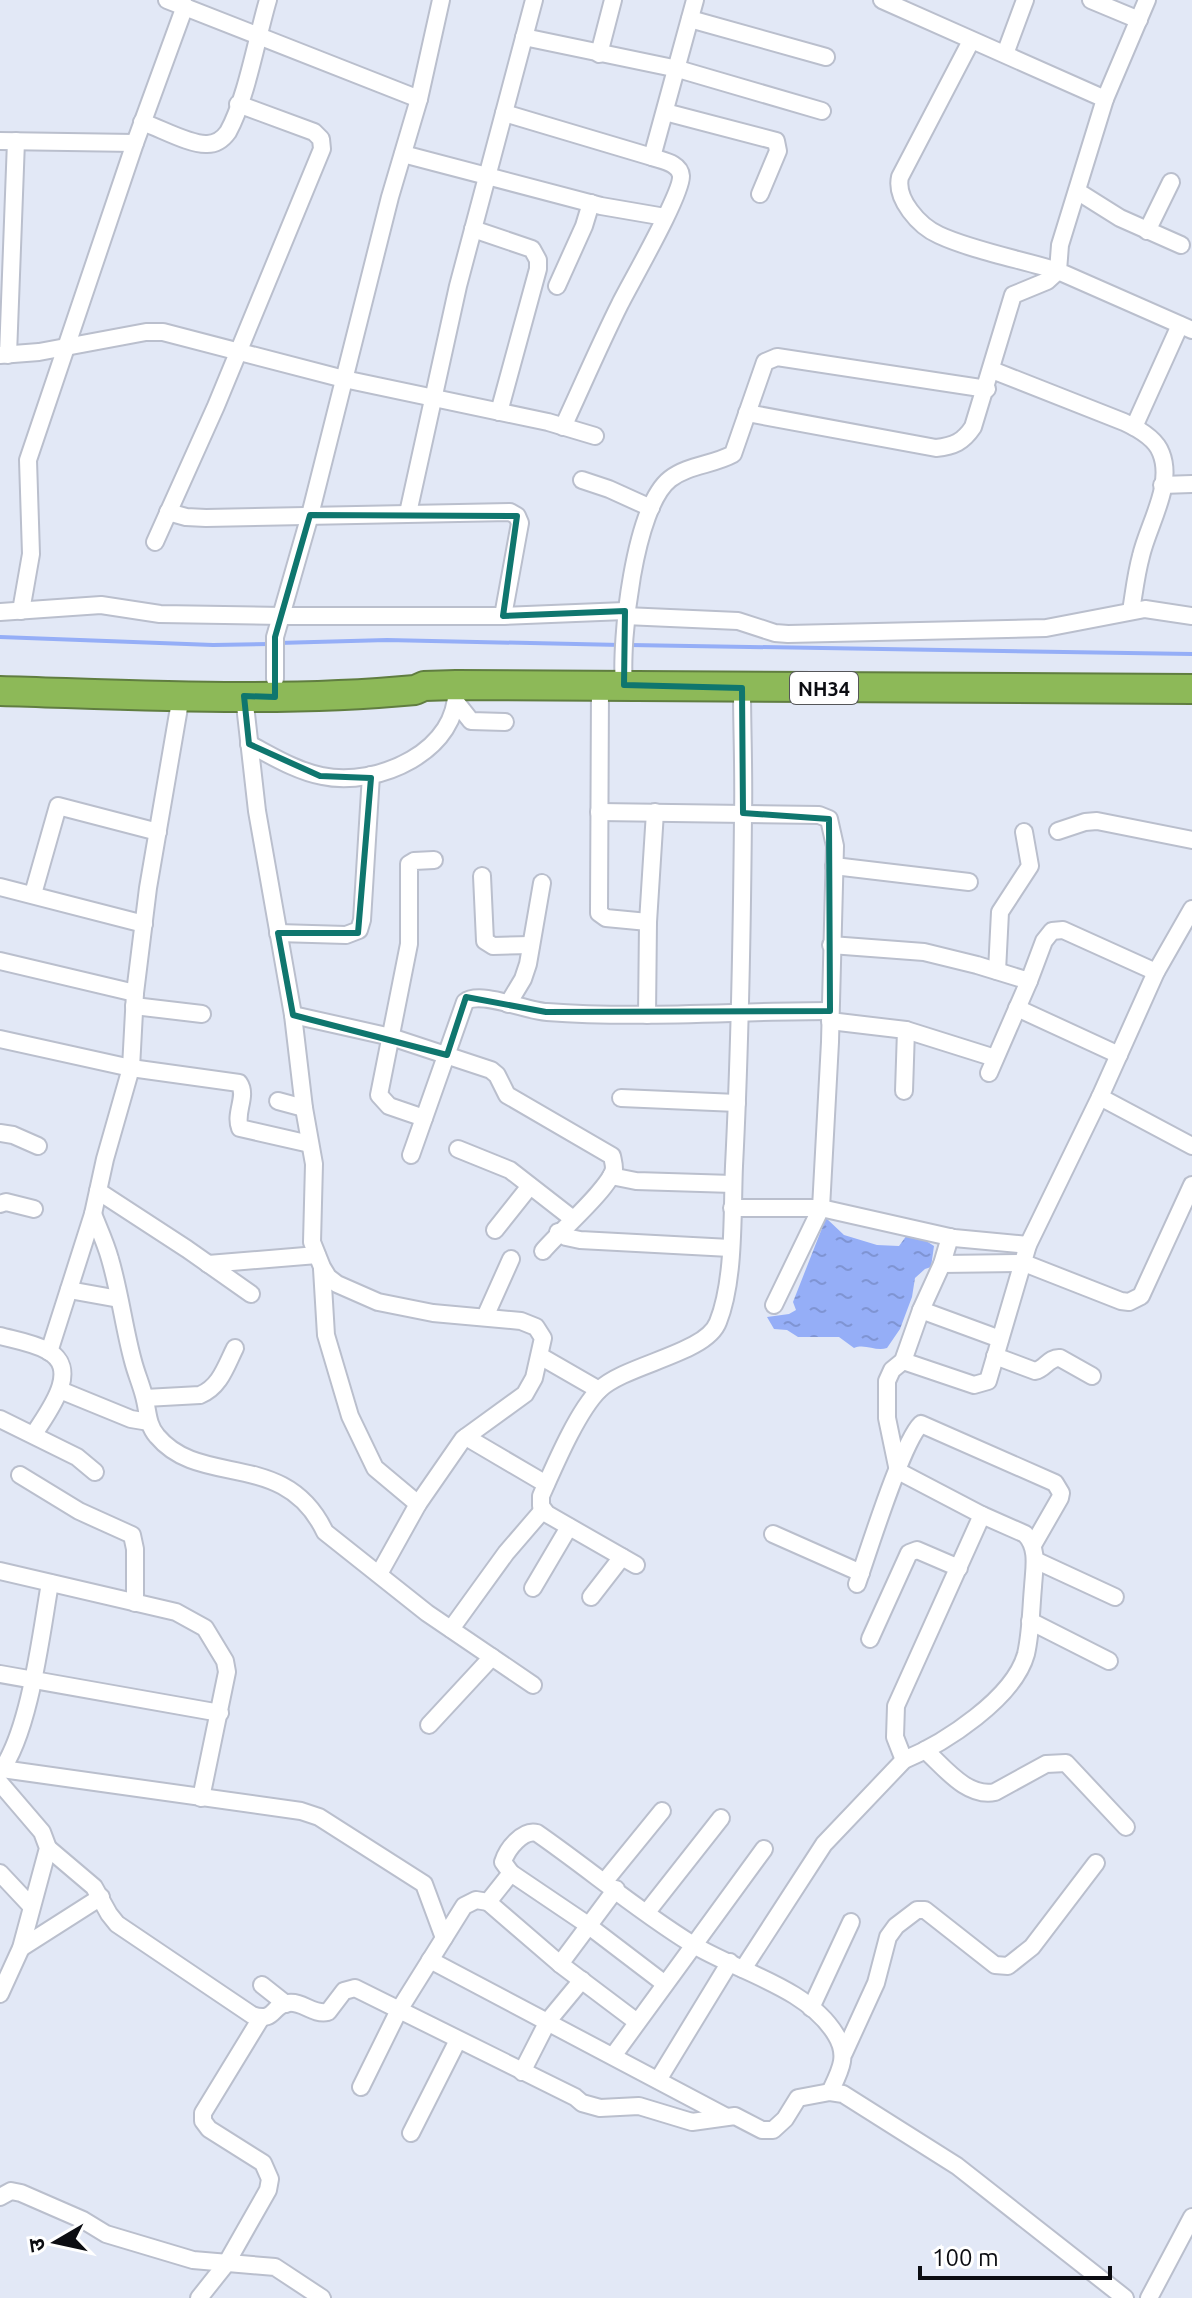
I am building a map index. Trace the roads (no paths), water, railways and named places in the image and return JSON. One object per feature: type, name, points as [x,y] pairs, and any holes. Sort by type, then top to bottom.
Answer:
[{"type":"highway","name":"NH34","points":[[0,677],[274,672],[414,681],[456,694],[615,677],[742,688],[1192,689]]},
{"type":"highway","name":"NH34","points":[[0,691],[343,696],[415,690],[424,686]]},
{"type":"street","points":[[167,0],[190,5],[257,36],[419,99]]},
{"type":"street","points":[[142,122],[209,145],[227,134],[268,0]]},
{"type":"street","points":[[274,672],[275,637],[310,515],[390,197],[419,99],[441,0]]},
{"type":"street","points":[[408,513],[486,176],[534,0]]},
{"type":"street","points":[[599,54],[613,0]]},
{"type":"street","points":[[652,157],[695,0]]},
{"type":"street","points":[[882,0],[1105,99]]},
{"type":"street","points":[[1005,54],[1025,0]]},
{"type":"street","points":[[1091,0],[1139,20]]},
{"type":"street","points":[[747,413],[936,448],[953,446],[964,440],[973,427],[987,389],[1013,295],[1047,281],[1058,271],[1060,245],[1105,99],[1147,0]]},
{"type":"street","points":[[21,611],[31,554],[28,460],[142,122],[190,5]]},
{"type":"street","points":[[690,19],[826,57]]},
{"type":"street","points":[[524,37],[678,69],[822,111]]},
{"type":"street","points":[[971,41],[900,177],[899,193],[903,201],[937,234],[1058,271],[1186,327],[1134,427]]},
{"type":"street","points":[[155,542],[322,149],[321,139],[314,132],[238,104]]},
{"type":"street","points":[[665,112],[776,141],[778,151],[760,194]]},
{"type":"street","points":[[504,113],[676,165],[680,172],[681,180],[665,217],[620,304],[563,427]]},
{"type":"street","points":[[135,143],[8,141],[13,282],[4,355],[64,348],[132,334],[163,332],[344,379],[595,436]]},
{"type":"street","points":[[403,154],[591,203],[665,217]]},
{"type":"street","points":[[1147,231],[1171,182]]},
{"type":"street","points":[[1077,191],[1106,211],[1181,245]]},
{"type":"street","points":[[557,286],[591,203]]},
{"type":"street","points":[[473,229],[525,246],[535,254],[566,264]]},
{"type":"street","points":[[499,412],[538,269],[535,254]]},
{"type":"street","points":[[648,922],[606,918],[599,913],[599,812],[625,619],[651,508],[667,481],[680,472],[733,454],[765,362],[777,357],[987,389]]},
{"type":"street","points":[[992,370],[1134,427],[1158,447],[1162,455],[1162,485],[1141,556],[1131,611]]},
{"type":"street","points":[[582,480],[651,508]]},
{"type":"street","points":[[1162,485],[1192,484]]},
{"type":"street","points":[[168,512],[206,518],[510,512],[517,516],[520,523],[503,616]]},
{"type":"street","points":[[0,612],[101,605],[160,614],[738,621],[788,634],[1046,628],[1131,611],[1159,610],[1192,616]]},
{"type":"street","points":[[591,1597],[629,1561],[543,1510],[541,1496],[546,1484],[586,1408],[599,1390],[622,1374],[689,1348],[709,1335],[718,1324],[729,1267],[741,1011],[742,688]]},
{"type":"street","points":[[456,694],[471,721],[505,722]]},
{"type":"street","points":[[249,744],[320,776],[359,778],[405,764],[427,748],[439,737],[456,694]]},
{"type":"street","points":[[49,1352],[93,1214],[131,1068],[144,924],[181,696]]},
{"type":"street","points":[[244,696],[257,811],[293,1015],[315,1184],[312,1242],[319,1261],[328,1277],[337,1284],[378,1302],[433,1313],[521,1321],[536,1327],[543,1338],[534,1378],[525,1394],[466,1437],[418,1504],[379,1574]]},
{"type":"street","points":[[278,933],[346,935],[359,930],[371,775]]},
{"type":"street","points":[[33,894],[58,806],[158,832]]},
{"type":"street","points":[[599,812],[819,815],[829,819],[835,846],[821,1208],[774,1305]]},
{"type":"street","points":[[647,1015],[648,922],[655,812]]},
{"type":"street","points":[[1058,831],[1097,821],[1192,840]]},
{"type":"street","points":[[997,971],[1000,912],[1030,866],[1024,832]]},
{"type":"street","points":[[424,1118],[389,1106],[379,1095],[409,944],[409,864],[434,860]]},
{"type":"street","points":[[834,866],[969,882]]},
{"type":"street","points":[[482,876],[485,941],[493,946],[531,945]]},
{"type":"street","points":[[508,1004],[523,979],[542,883]]},
{"type":"street","points":[[0,887],[144,924]]},
{"type":"street","points":[[903,1361],[980,1386],[988,1381],[1028,1245],[1156,972],[1192,909]]},
{"type":"street","points":[[411,1155],[465,1002],[475,997],[546,1012],[647,1015],[741,1011],[830,1016],[906,1030],[992,1065],[1044,941],[1052,931],[1063,930],[1156,972]]},
{"type":"street","points":[[831,945],[924,952],[1029,981]]},
{"type":"street","points":[[0,961],[135,999],[202,1014]]},
{"type":"street","points":[[1017,1008],[1119,1055]]},
{"type":"street","points":[[293,1015],[391,1037],[491,1070],[507,1095],[612,1156],[615,1166],[598,1194],[543,1251]]},
{"type":"street","points":[[904,1091],[906,1030]]},
{"type":"street","points":[[0,1039],[131,1068],[239,1083],[243,1090],[237,1123],[240,1128],[310,1144]]},
{"type":"street","points":[[1100,1097],[1192,1146]]},
{"type":"street","points":[[621,1098],[737,1103]]},
{"type":"street","points":[[278,1101],[304,1108]]},
{"type":"street","points":[[0,1133],[38,1146]]},
{"type":"street","points":[[458,1149],[510,1170],[573,1219]]},
{"type":"street","points":[[611,1176],[636,1181],[733,1184]]},
{"type":"street","points":[[942,1264],[1024,1263],[1121,1301],[1136,1300],[1141,1296],[1192,1185]]},
{"type":"street","points":[[495,1230],[530,1186]]},
{"type":"street","points":[[98,1191],[251,1294]]},
{"type":"street","points":[[0,1204],[6,1202],[34,1209]]},
{"type":"street","points":[[732,1208],[821,1208],[950,1237],[992,1244],[1028,1245]]},
{"type":"street","points":[[93,1214],[110,1259],[149,1422],[155,1434],[184,1459],[262,1476],[288,1489],[306,1503],[325,1532],[451,1629],[533,1685]]},
{"type":"street","points":[[558,1232],[580,1240],[730,1248]]},
{"type":"street","points":[[898,1471],[887,1418],[887,1381],[892,1370],[903,1361],[950,1237]]},
{"type":"street","points":[[485,1317],[511,1259]]},
{"type":"street","points":[[208,1264],[319,1261]]},
{"type":"street","points":[[319,1261],[326,1335],[350,1416],[375,1468],[418,1504]]},
{"type":"street","points":[[69,1290],[119,1299]]},
{"type":"street","points":[[921,1310],[1000,1339]]},
{"type":"street","points":[[0,1336],[49,1352],[60,1364],[63,1375],[60,1390],[34,1434]]},
{"type":"street","points":[[145,1398],[208,1392],[219,1381],[235,1348]]},
{"type":"street","points":[[540,1356],[599,1390]]},
{"type":"street","points":[[995,1356],[1035,1371],[1060,1358],[1092,1376]]},
{"type":"street","points":[[60,1390],[131,1419],[149,1422]]},
{"type":"street","points":[[0,1419],[77,1457],[95,1472]]},
{"type":"street","points":[[658,2080],[824,1844],[904,1760],[925,1750],[991,1705],[1016,1677],[1025,1655],[1030,1621],[1034,1553],[1061,1493],[1055,1483],[926,1424],[918,1426],[898,1471],[859,1578],[773,1534]]},
{"type":"street","points":[[466,1437],[546,1484]]},
{"type":"street","points":[[898,1471],[1025,1534],[1034,1553],[1115,1597]]},
{"type":"street","points":[[20,1475],[79,1511],[132,1535],[135,1603]]},
{"type":"street","points":[[451,1629],[506,1553],[543,1510]]},
{"type":"street","points":[[904,1760],[895,1737],[893,1722],[896,1706],[982,1515]]},
{"type":"street","points":[[533,1588],[569,1527]]},
{"type":"street","points":[[870,1639],[909,1553],[917,1550],[959,1568]]},
{"type":"street","points":[[0,1571],[176,1612],[205,1628],[225,1661],[227,1672],[201,1798]]},
{"type":"street","points":[[1,1775],[13,1753],[32,1679],[50,1583]]},
{"type":"street","points":[[1030,1621],[1109,1661]]},
{"type":"street","points":[[429,1725],[492,1657]]},
{"type":"street","points":[[0,1674],[220,1713]]},
{"type":"street","points":[[925,1750],[963,1784],[977,1793],[985,1794],[995,1792],[1046,1764],[1066,1763],[1126,1827]]},
{"type":"street","points":[[1,1775],[301,1811],[319,1817],[424,1884],[444,1938]]},
{"type":"street","points":[[1,1775],[42,1832],[48,1848],[94,1887],[117,1924],[252,2015],[269,2017],[286,2004]]},
{"type":"street","points":[[560,1964],[662,1811]]},
{"type":"street","points":[[647,1912],[721,1818]]},
{"type":"street","points":[[665,1984],[511,1873],[503,1862],[504,1857],[525,1832],[531,1830],[693,1944],[781,1987],[824,2017],[844,2053]]},
{"type":"street","points":[[0,1994],[21,1948],[48,1848]]},
{"type":"street","points":[[613,2056],[764,1849]]},
{"type":"street","points":[[830,2092],[876,1983],[888,1937],[896,1926],[917,1910],[925,1910],[995,1965],[1008,1966],[1032,1947],[1096,1863]]},
{"type":"street","points":[[0,1873],[31,1906]]},
{"type":"street","points":[[488,1902],[511,1873]]},
{"type":"street","points":[[21,1948],[101,1897]]},
{"type":"street","points":[[361,2087],[399,2010],[469,1902],[488,1902],[560,1964],[637,2022]]},
{"type":"street","points":[[811,2008],[851,1922]]},
{"type":"street","points":[[430,1960],[725,2116]]},
{"type":"street","points":[[522,2072],[548,2021],[582,1980]]},
{"type":"street","points":[[262,1985],[286,2004],[300,2005],[316,2013],[328,2012],[344,1991],[355,1988],[582,2103],[600,2108],[639,2106],[692,2122],[735,2116],[762,2130],[773,2130],[785,2119],[798,2098],[830,2092],[843,2094],[957,2166],[1125,2298]]},
{"type":"street","points":[[199,2298],[226,2264],[268,2190],[270,2179],[263,2163],[209,2129],[203,2121],[203,2113],[261,2018]]},
{"type":"street","points":[[411,2133],[458,2040]]},
{"type":"street","points":[[0,2197],[11,2191],[21,2193],[127,2241],[193,2260],[275,2267],[322,2298]]},
{"type":"street","points":[[1149,2298],[1192,2217]]},
{"type":"water","points":[[826,1218],[844,1235],[877,1245],[899,1246],[907,1235],[920,1237],[934,1246],[931,1267],[915,1278],[912,1297],[900,1329],[887,1348],[854,1348],[839,1337],[798,1337],[787,1330],[774,1329],[767,1317],[796,1310],[793,1302]]},
{"type":"waterway","points":[[0,637],[213,645],[269,644]]},
{"type":"waterway","points":[[278,643],[387,640],[621,645]]},
{"type":"waterway","points":[[630,645],[1192,654]]}]
